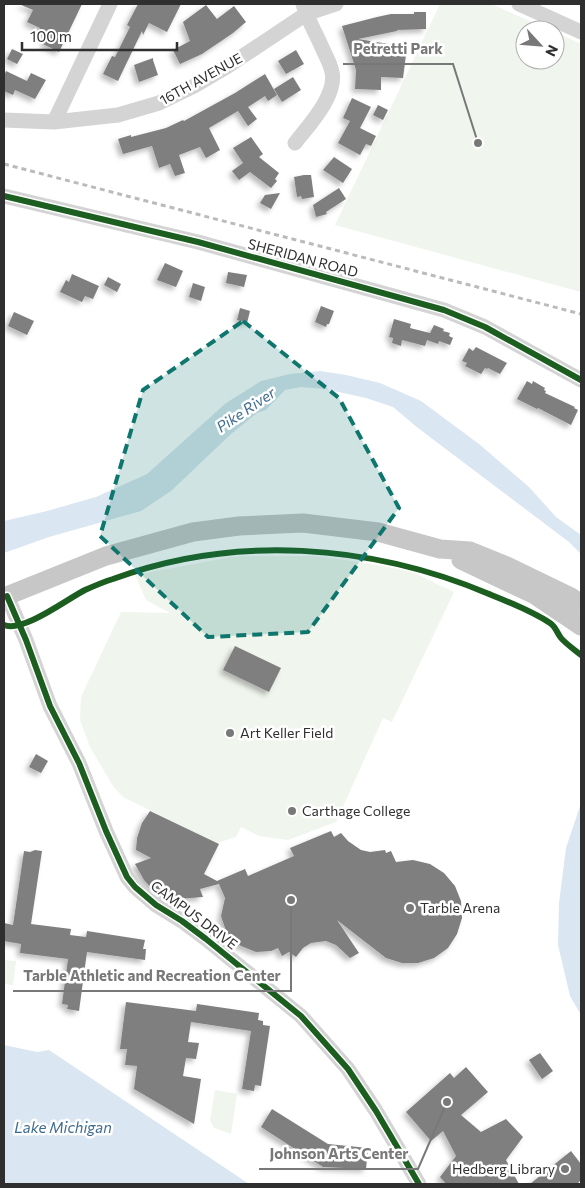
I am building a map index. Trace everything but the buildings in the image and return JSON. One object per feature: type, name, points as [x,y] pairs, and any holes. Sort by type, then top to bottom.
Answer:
[{"type":"main road","points":[[5,597],[106,556],[193,532],[239,526],[303,523],[378,532],[440,549],[535,595],[581,626]]},
{"type":"main road","points":[[440,549],[470,551],[507,566],[571,597],[581,604]]},
{"type":"street","points":[[54,122],[110,4]]},
{"type":"street","name":"16TH AVENUE","points":[[4,120],[54,122],[118,115],[159,103],[194,86],[228,66],[304,9],[336,4]]},
{"type":"street","points":[[519,4],[581,32]]},
{"type":"street","points":[[295,143],[318,114],[329,95],[333,82],[327,59],[304,9]]},
{"type":"street","name":"SHERIDAN ROAD","points":[[4,196],[198,242],[444,310],[485,327],[581,380]]},
{"type":"street","name":"CAMPUS DRIVE","points":[[5,597],[23,632],[50,706],[79,763],[106,831],[127,877],[156,905],[206,939],[302,1016],[348,1069],[376,1111],[419,1184]]},
{"type":"highlighted area","points":[[243,321],[339,398],[399,508],[308,632],[208,637],[100,536],[143,390]]},
{"type":"shaded area","points":[[440,4],[491,4],[527,20],[515,20],[515,70],[565,70],[565,37],[581,44],[581,292],[335,225]]},
{"type":"shaded area","name":"Art Keller Field","points":[[237,556],[320,556],[408,570],[454,592],[392,722],[383,718],[336,822],[288,840],[259,836],[241,827],[236,837],[217,843],[123,797],[113,786],[90,747],[80,720],[81,697],[121,612],[170,613],[146,600],[135,575]]},
{"type":"shaded area","points":[[4,960],[16,961],[13,985],[4,984]]},
{"type":"shaded area","points":[[215,1090],[237,1094],[231,1134],[214,1128],[210,1120]]},
{"type":"water","name":"Pike River","points":[[320,371],[380,383],[421,401],[479,444],[529,487],[556,517],[581,535],[581,554],[569,542],[393,407],[366,398],[325,389],[301,387],[285,390],[266,410],[257,413],[231,434],[171,491],[141,511],[49,537],[4,553],[4,521],[96,497],[147,474],[226,403],[261,381],[290,374]]},
{"type":"water","points":[[581,803],[581,1015],[570,996],[558,945],[559,903],[566,848]]},
{"type":"water","name":"Lake Michigan","points":[[4,1045],[37,1052],[49,1050],[249,1184],[4,1184]]},
{"type":"railway","points":[[4,164],[581,314]]},
{"type":"cycle path","points":[[4,196],[198,242],[444,310],[485,327],[581,380]]},
{"type":"cycle path","points":[[4,625],[12,626],[33,620],[85,590],[109,580],[159,565],[206,555],[254,551],[302,551],[350,555],[397,564],[444,577],[489,594],[543,619],[552,625],[563,640],[581,655]]},
{"type":"cycle path","points":[[7,596],[26,640],[50,706],[79,763],[106,831],[127,877],[135,887],[156,905],[206,939],[301,1016],[348,1069],[376,1111],[419,1184]]},
{"type":"place","name":"Petretti Park","points":[[478,143]]},
{"type":"place","name":"Art Keller Field","points":[[230,733]]},
{"type":"place","name":"Carthage College","points":[[292,811]]},
{"type":"place","name":"Tarble Athletic and Recreation Center","points":[[291,900]]},
{"type":"place","name":"Tarble Arena","points":[[410,908]]},
{"type":"place","name":"Johnson Arts Center","points":[[447,1102]]},
{"type":"place","name":"Hedberg Library","points":[[565,1169]]}]
